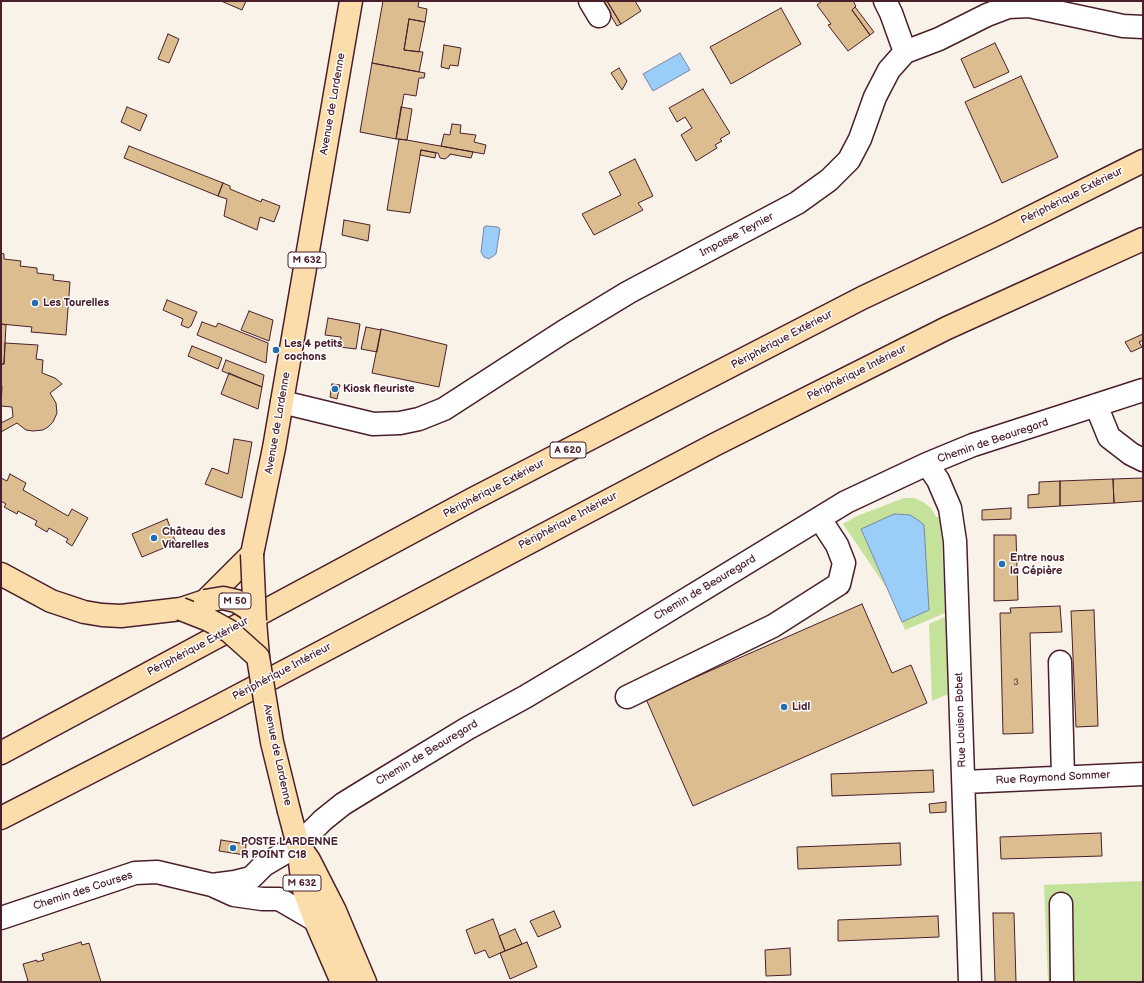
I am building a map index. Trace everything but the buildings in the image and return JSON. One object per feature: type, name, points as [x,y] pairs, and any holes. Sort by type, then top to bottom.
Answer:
[{"type":"main road","name":"Avenue de Lardenne","points":[[351,1],[282,402],[264,500],[252,554],[258,656],[272,742],[289,811],[303,852],[335,911],[365,982]]},
{"type":"main road","name":"Périphérique Extérieur","points":[[1,753],[474,499],[855,301],[999,233],[1143,161]]},
{"type":"main road","name":"Périphérique Intérieur","points":[[1,818],[219,706],[716,444],[947,328],[1143,239]]},
{"type":"main road","name":"M 50","points":[[205,601],[252,554]]},
{"type":"main road","name":"M 50","points":[[1,574],[51,601],[84,612],[116,616],[149,614],[181,609],[205,601],[223,598],[236,601],[249,609],[255,621]]},
{"type":"main road","name":"M 50","points":[[181,609],[209,620],[229,631],[258,656]]},
{"type":"main road","name":"Avenue de Lardenne","points":[[303,852],[303,887],[315,920],[342,982]]},
{"type":"street","points":[[885,1],[905,52]]},
{"type":"street","name":"Impasse Teynier","points":[[282,402],[373,424],[400,423],[419,419],[444,409],[569,328],[629,292],[797,203],[829,180],[849,160],[860,139],[875,97],[889,70],[905,52],[939,39],[987,15],[1008,7],[1043,5],[1123,26],[1143,28]]},
{"type":"street","name":"Chemin de Beauregard","points":[[303,852],[323,820],[343,804],[468,728],[525,697],[846,502],[927,464],[973,445],[1143,390]]},
{"type":"street","points":[[1096,406],[1109,437],[1131,454],[1143,460]]},
{"type":"street","name":"Rue Louison Bobet","points":[[927,464],[938,480],[950,508],[955,541],[970,982]]},
{"type":"street","points":[[627,697],[773,626],[839,584],[844,563],[837,544],[820,519]]},
{"type":"street","points":[[1060,662],[1063,777]]},
{"type":"street","name":"Rue Raymond Sommer","points":[[964,782],[1143,774]]},
{"type":"street","name":"Chemin des Courses","points":[[212,885],[251,878],[264,865],[303,852]]},
{"type":"street","name":"Chemin des Courses","points":[[1,918],[135,873],[157,872],[212,885],[234,894],[262,899],[279,899],[315,920]]},
{"type":"street","points":[[279,899],[294,896],[303,887]]},
{"type":"street","points":[[1061,904],[1062,982]]},
{"type":"green space","points":[[904,498],[914,498],[923,502],[931,508],[936,517],[941,517],[945,613],[905,630],[902,622],[929,610],[861,529],[886,587],[843,524],[857,516]]},
{"type":"green space","points":[[945,617],[948,694],[932,701],[929,624]]},
{"type":"green space","points":[[1143,881],[1143,982],[1048,982],[1044,885]]},
{"type":"water","points":[[680,53],[690,70],[653,91],[643,74]]},
{"type":"water","points":[[484,227],[498,227],[500,229],[496,254],[489,259],[484,257],[481,252]]},
{"type":"water","points":[[894,514],[910,515],[924,525],[929,610],[902,622],[861,529]]},
{"type":"place","name":"Les Tourelles","points":[[35,303]]},
{"type":"place","name":"Les 4 petits cochons","points":[[276,350]]},
{"type":"place","name":"Kiosk fleuriste","points":[[335,389]]},
{"type":"place","name":"Château des Vitarelles","points":[[154,538]]},
{"type":"place","name":"Entre nous la Cépière","points":[[1002,564]]},
{"type":"place","name":"Lidl","points":[[784,707]]},
{"type":"place","name":"POSTE LARDENNE R POINT C18","points":[[233,848]]}]
